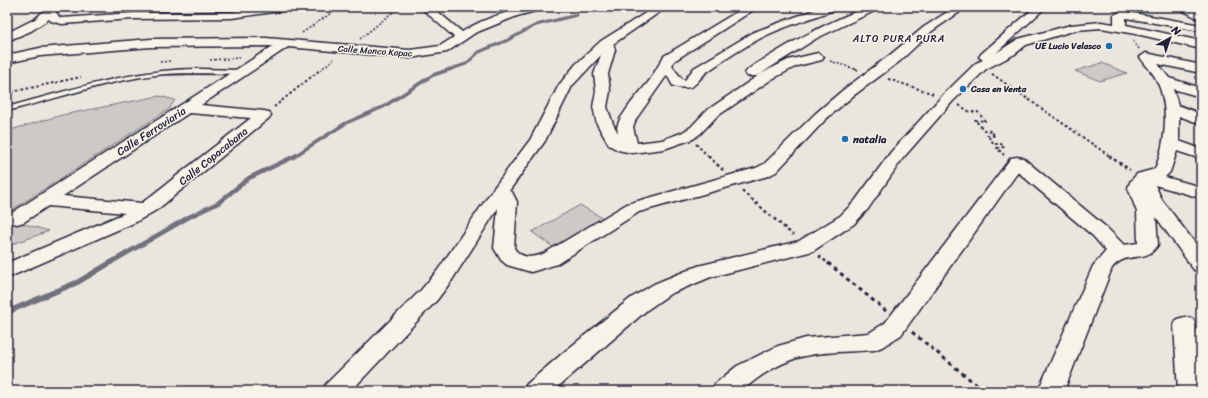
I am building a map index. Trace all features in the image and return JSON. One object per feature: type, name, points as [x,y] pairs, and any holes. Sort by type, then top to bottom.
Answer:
[{"type":"street","points":[[7,37],[26,29],[53,9],[55,19],[62,21],[133,16],[232,15],[288,7]]},
{"type":"street","points":[[425,7],[461,37]]},
{"type":"street","name":"Calle Manco Kapac","points":[[7,59],[40,52],[151,43],[266,42],[410,54],[444,49],[461,37],[508,11],[539,7]]},
{"type":"street","points":[[336,391],[429,295],[445,275],[499,193],[538,141],[566,86],[581,67],[604,44],[662,7]]},
{"type":"street","points":[[632,148],[625,127],[628,119],[665,67],[669,59],[673,55],[753,7]]},
{"type":"street","points":[[665,67],[670,70],[678,82],[689,84],[699,71],[736,47],[758,35],[832,7]]},
{"type":"street","points":[[692,133],[691,127],[694,120],[758,69],[783,53],[834,26],[878,7]]},
{"type":"street","points":[[499,193],[506,196],[508,202],[504,248],[508,255],[514,260],[531,265],[550,259],[633,208],[731,182],[770,168],[820,116],[895,58],[928,29],[962,7]]},
{"type":"street","points":[[982,66],[982,60],[991,50],[1041,7]]},
{"type":"street","points":[[1181,7],[1201,17]]},
{"type":"street","points":[[1120,27],[1120,16],[1122,14],[1201,28]]},
{"type":"street","points":[[536,391],[639,304],[662,289],[680,280],[705,271],[806,246],[826,235],[852,215],[862,205],[878,180],[918,129],[982,66],[1029,39],[1082,26],[1120,27],[1201,45]]},
{"type":"street","name":"Calle Ferroviaria","points":[[17,218],[286,44]]},
{"type":"street","points":[[604,44],[609,47],[609,50],[601,74],[603,91],[600,107],[601,114],[615,142],[624,147],[632,148],[664,144],[692,133],[711,114],[767,76],[793,63],[818,57]]},
{"type":"street","points":[[1051,391],[1086,310],[1096,279],[1103,266],[1110,257],[1119,252],[1139,251],[1148,245],[1146,212],[1138,188],[1139,182],[1162,172],[1172,144],[1171,107],[1164,81],[1146,56],[1201,69]]},
{"type":"street","points":[[1164,81],[1201,92]]},
{"type":"street","points":[[1171,107],[1201,119]]},
{"type":"street","points":[[187,108],[264,115]]},
{"type":"street","name":"Calle Copacabana","points":[[7,271],[129,218],[145,209],[264,115]]},
{"type":"street","points":[[1172,144],[1201,154]]},
{"type":"street","points":[[724,391],[746,373],[786,352],[806,347],[874,341],[893,329],[1017,162],[1100,232],[1119,252]]},
{"type":"street","points":[[1146,178],[1201,193]]},
{"type":"street","points":[[1146,178],[1153,202],[1201,265]]},
{"type":"street","points":[[44,200],[145,209]]},
{"type":"street","points":[[1185,325],[1191,391]]},
{"type":"lane","points":[[7,109],[86,87],[157,73],[193,71],[242,72]]},
{"type":"path","points":[[286,44],[340,7]]},
{"type":"path","points":[[264,115],[399,7]]},
{"type":"path","points":[[982,66],[1146,178]]},
{"type":"path","points":[[692,133],[720,166],[731,182],[806,246],[984,391]]},
{"type":"shaded area","points":[[1102,63],[1127,73],[1100,81],[1075,71]]},
{"type":"shaded area","points":[[159,96],[175,100],[169,109],[7,213],[7,131],[62,115]]},
{"type":"shaded area","points":[[580,205],[606,220],[557,250],[532,232]]},
{"type":"shaded area","points":[[7,219],[49,231],[7,246]]},
{"type":"waterway","points":[[293,157],[346,123],[383,107],[433,75],[466,64],[479,52],[508,40],[536,25],[577,15],[576,9],[585,7]]},
{"type":"waterway","points":[[108,264],[189,217],[218,203],[249,178],[293,157]]},
{"type":"waterway","points":[[7,314],[12,310],[78,282],[110,263]]},
{"type":"place","name":"UE Lucio Velasco","points":[[1109,46]]},
{"type":"place","name":"Casa en Venta","points":[[963,89]]},
{"type":"place","name":"natalia","points":[[845,139]]},
{"type":"district","name":"ALTO PURA PURA","points":[[899,38]]}]
